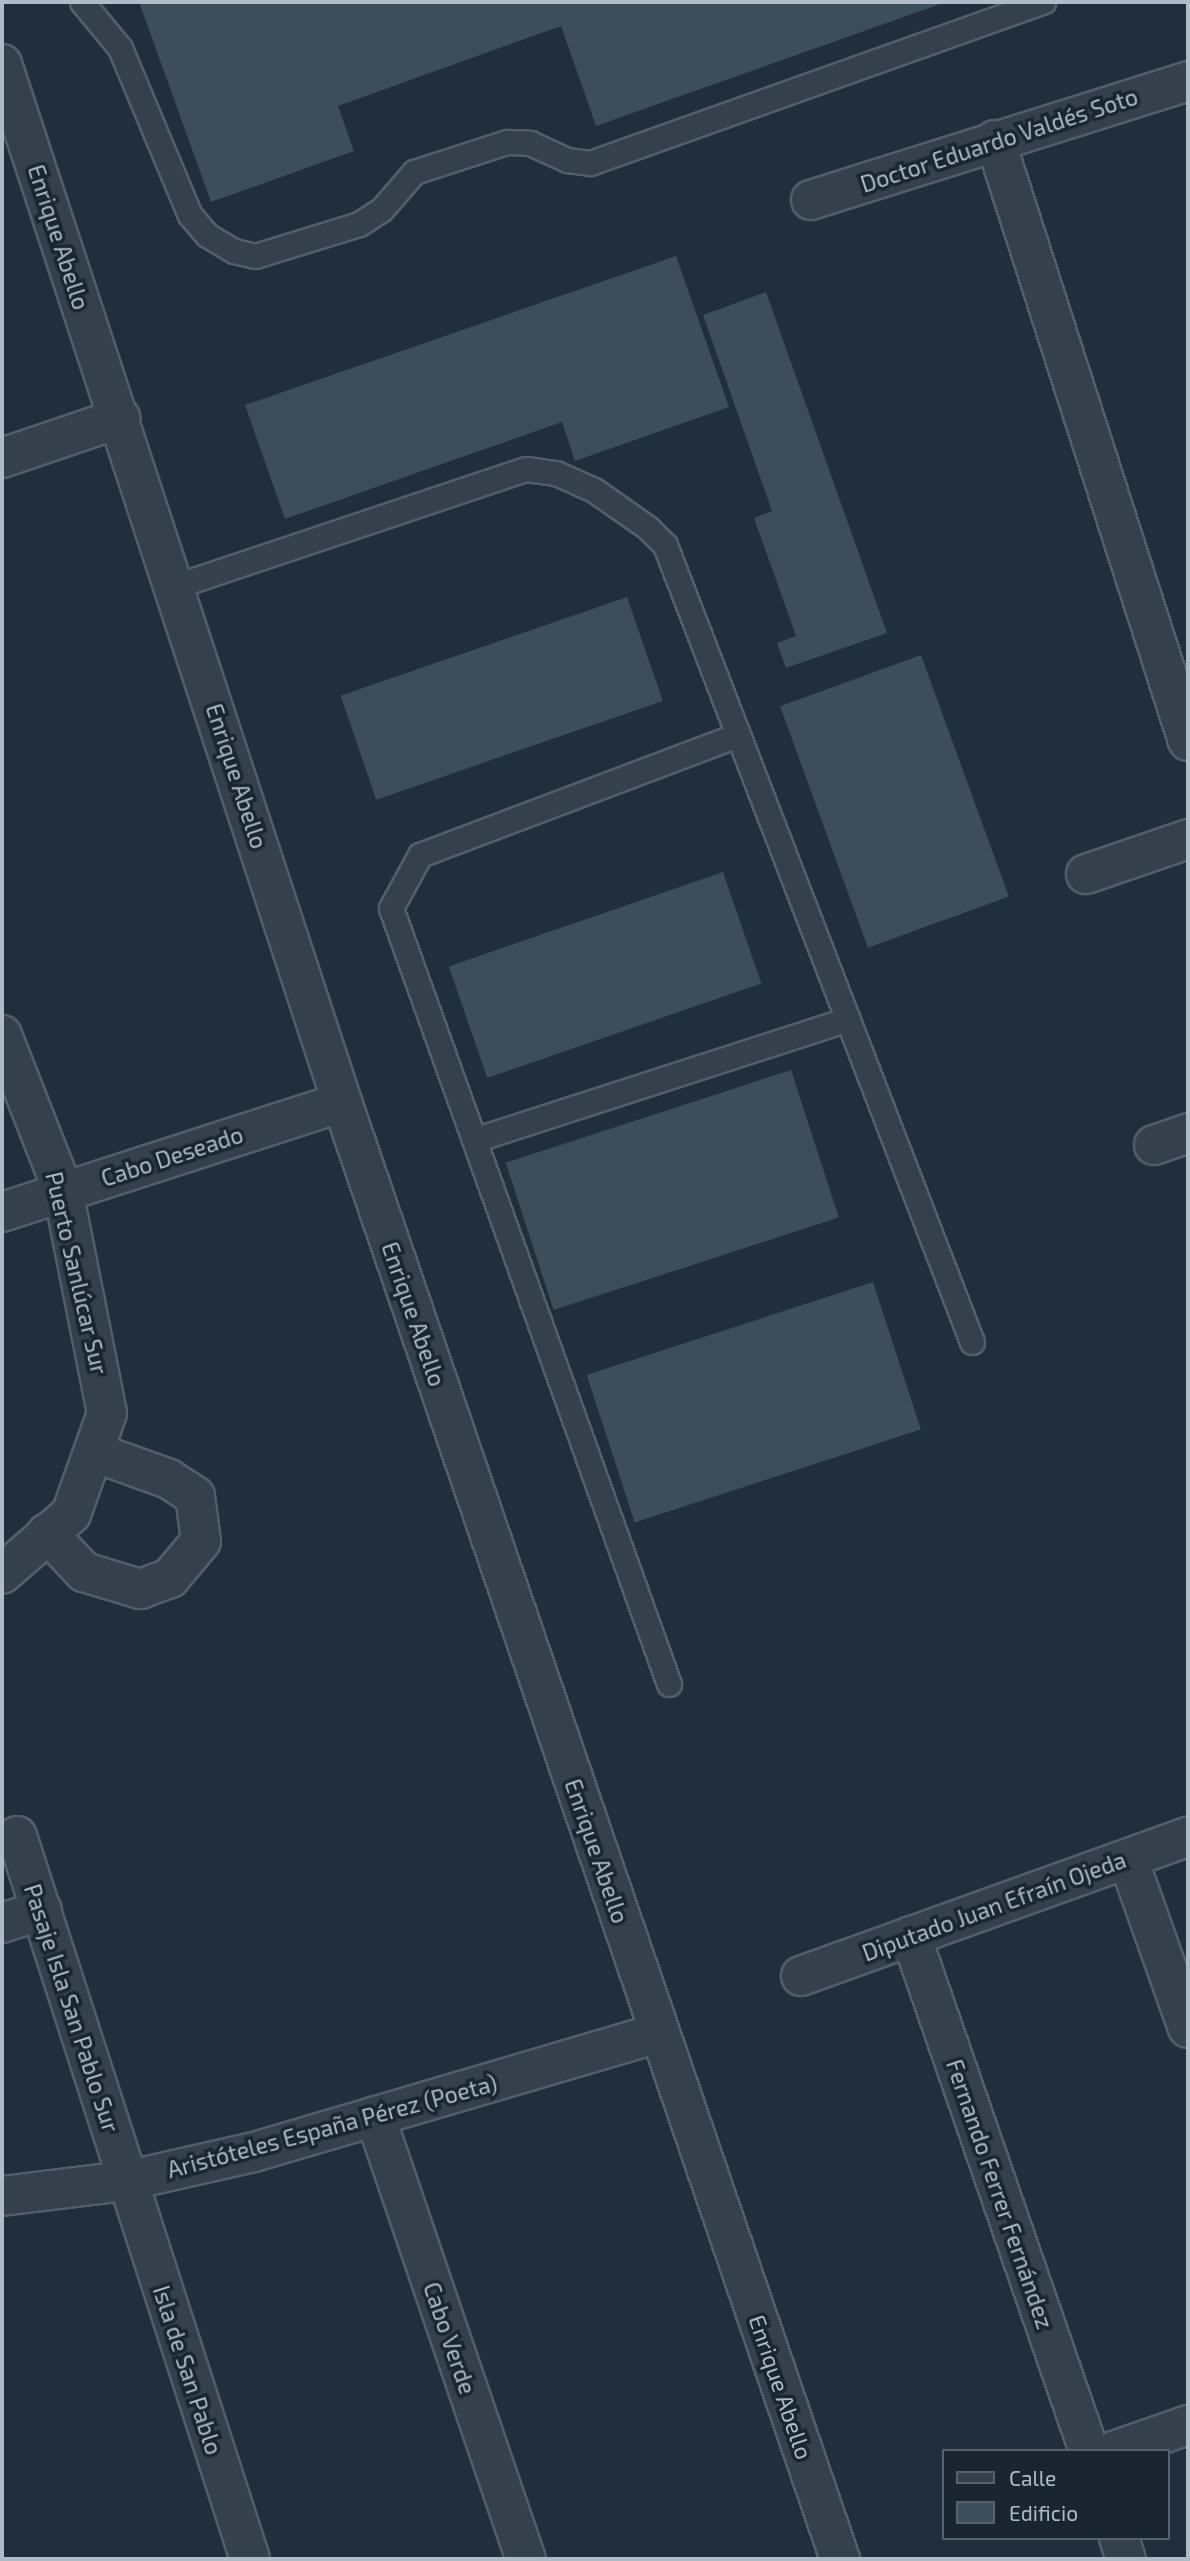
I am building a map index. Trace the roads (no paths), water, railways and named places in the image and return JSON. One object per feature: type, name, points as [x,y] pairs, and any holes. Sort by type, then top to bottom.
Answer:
[{"type":"street","name":"Enrique Abello","points":[[2,64],[176,586],[342,1102],[658,2033],[841,2559]]},
{"type":"street","name":"Doctor Eduardo Valdés Soto","points":[[811,200],[1188,81]]},
{"type":"street","points":[[995,140],[1188,741]]},
{"type":"street","points":[[2,458],[120,418]]},
{"type":"street","points":[[1086,874],[1188,839]]},
{"type":"street","name":"Puerto Sanlúcar Sur","points":[[2,1035],[63,1191],[107,1413],[94,1452],[59,1524]]},
{"type":"street","name":"Cabo Deseado","points":[[2,1212],[342,1102]]},
{"type":"street","points":[[2,1574],[59,1524],[84,1572],[139,1589],[170,1578],[201,1541],[195,1496],[169,1479],[94,1452]]},
{"type":"street","name":"Pasaje Isla San Pablo Sur","points":[[17,1836],[127,2181]]},
{"type":"street","name":"Diputado Juan Efraín Ojeda","points":[[801,1976],[1188,1837]]},
{"type":"street","points":[[1128,1858],[1188,2028]]},
{"type":"street","points":[[2,1923],[42,1910]]},
{"type":"street","name":"Fernando Ferrer Fernández","points":[[911,1936],[1088,2449]]},
{"type":"street","name":"Aristóteles España Pérez (Poeta)","points":[[2,2196],[127,2181],[254,2152],[658,2033]]},
{"type":"street","name":"Cabo Verde","points":[[375,2116],[526,2559]]},
{"type":"street","name":"Isla de San Pablo","points":[[127,2181],[250,2559]]},
{"type":"street","points":[[1120,2449],[1188,2425]]},
{"type":"street","points":[[1120,2540],[1126,2559]]},
{"type":"lane","points":[[82,2],[120,48],[190,215],[208,235],[254,256],[359,224],[382,209],[414,172],[507,142],[530,143],[568,160],[590,163],[1043,2]]},
{"type":"lane","points":[[176,586],[526,469],[556,473],[628,510],[665,545],[972,1342]]},
{"type":"lane","points":[[669,1684],[391,908],[419,855],[738,734]]},
{"type":"lane","points":[[474,1140],[848,1019]]}]
